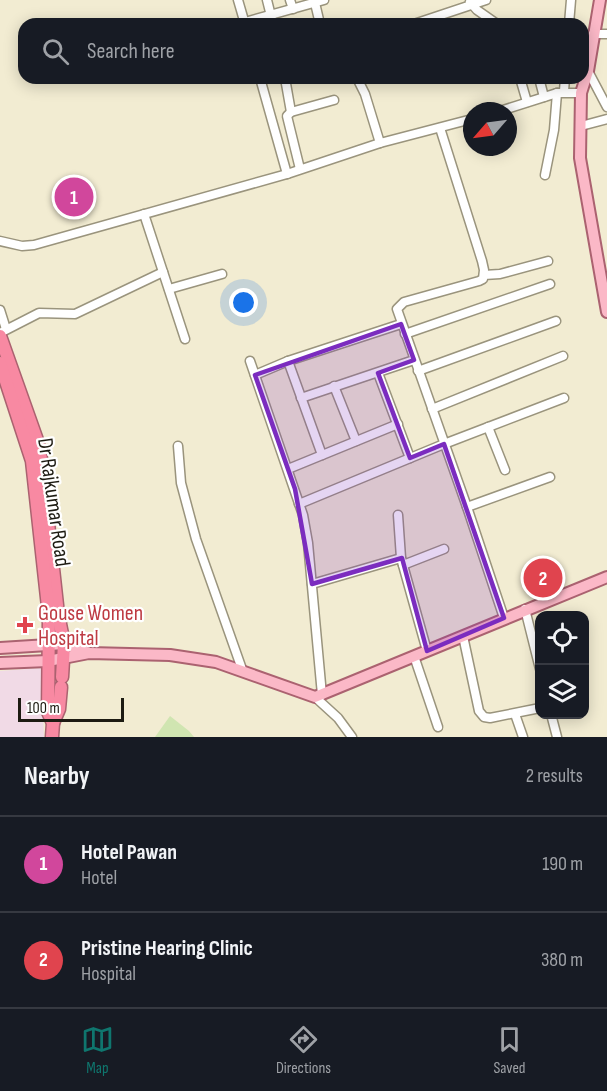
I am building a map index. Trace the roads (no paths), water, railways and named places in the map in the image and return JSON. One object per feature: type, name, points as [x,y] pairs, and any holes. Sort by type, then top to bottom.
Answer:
[{"type":"highway","name":"Dr Rajkumar Road","points":[[2,332],[38,443],[41,459],[53,615],[48,646],[48,712],[52,723],[52,737]]},
{"type":"highway","name":"Dr Rajkumar Road","points":[[0,363],[32,461],[53,615],[64,644],[59,709],[52,723]]},
{"type":"main road","points":[[589,64],[600,0]]},
{"type":"main road","points":[[584,84],[581,93],[580,158],[602,257],[607,312]]},
{"type":"main road","points":[[0,663],[48,661],[89,653],[190,657],[216,662],[319,696],[607,577]]},
{"type":"main road","points":[[0,648],[64,644],[89,653]]},
{"type":"street","points":[[238,0],[243,18]]},
{"type":"street","points":[[267,0],[272,18]]},
{"type":"street","points":[[430,18],[470,3],[486,0]]},
{"type":"street","points":[[569,18],[571,0]]},
{"type":"street","points":[[273,18],[291,4],[319,1],[320,18]]},
{"type":"street","points":[[470,3],[489,18]]},
{"type":"street","points":[[593,34],[607,34]]},
{"type":"street","points":[[589,73],[607,107]]},
{"type":"street","points":[[262,84],[287,174]]},
{"type":"street","points":[[286,84],[291,112]]},
{"type":"street","points":[[360,84],[380,143]]},
{"type":"street","points":[[522,84],[527,102]]},
{"type":"street","points":[[541,84],[544,97]]},
{"type":"street","points":[[545,175],[563,84]]},
{"type":"street","points":[[517,105],[560,92],[581,93]]},
{"type":"street","points":[[300,169],[287,119],[289,113],[334,100]]},
{"type":"street","points":[[580,126],[607,119]]},
{"type":"street","points":[[0,241],[22,246],[34,245],[287,174],[380,143],[463,122]]},
{"type":"street","points":[[441,128],[482,261],[484,275],[479,281],[399,304],[397,309],[504,618]]},
{"type":"street","points":[[144,214],[185,339]]},
{"type":"street","points":[[484,275],[500,274],[548,261]]},
{"type":"street","points":[[0,310],[2,332],[39,313],[75,314],[163,272]]},
{"type":"street","points":[[169,289],[222,274]]},
{"type":"street","points":[[405,334],[550,284]]},
{"type":"street","points":[[418,370],[556,321]]},
{"type":"street","points":[[255,375],[401,324]]},
{"type":"street","points":[[432,409],[563,356]]},
{"type":"street","points":[[301,398],[414,360]]},
{"type":"street","points":[[250,361],[299,504],[308,543],[319,696],[352,737]]},
{"type":"street","points":[[288,362],[322,455]]},
{"type":"street","points":[[378,373],[410,458]]},
{"type":"street","points":[[334,386],[356,441]]},
{"type":"street","points":[[299,504],[444,444],[564,398]]},
{"type":"street","points":[[288,470],[398,424]]},
{"type":"street","points":[[488,427],[505,470]]},
{"type":"street","points":[[178,446],[181,483],[196,539],[243,672]]},
{"type":"street","points":[[467,507],[550,477]]},
{"type":"street","points":[[398,516],[402,562],[427,651]]},
{"type":"street","points":[[312,584],[402,562],[444,549]]},
{"type":"street","points":[[525,609],[539,665]]},
{"type":"street","points":[[463,636],[479,711],[484,717],[490,718],[535,709]]},
{"type":"street","points":[[414,656],[438,727]]},
{"type":"street","points":[[515,714],[523,737]]},
{"type":"street","points":[[552,719],[557,737]]},
{"type":"place","name":"Hotel Pawan","points":[[74,197]]},
{"type":"place","name":"Pristine Hearing Clinic","points":[[543,578]]},
{"type":"place","name":"Gouse Women Hospital","points":[[25,625]]}]
